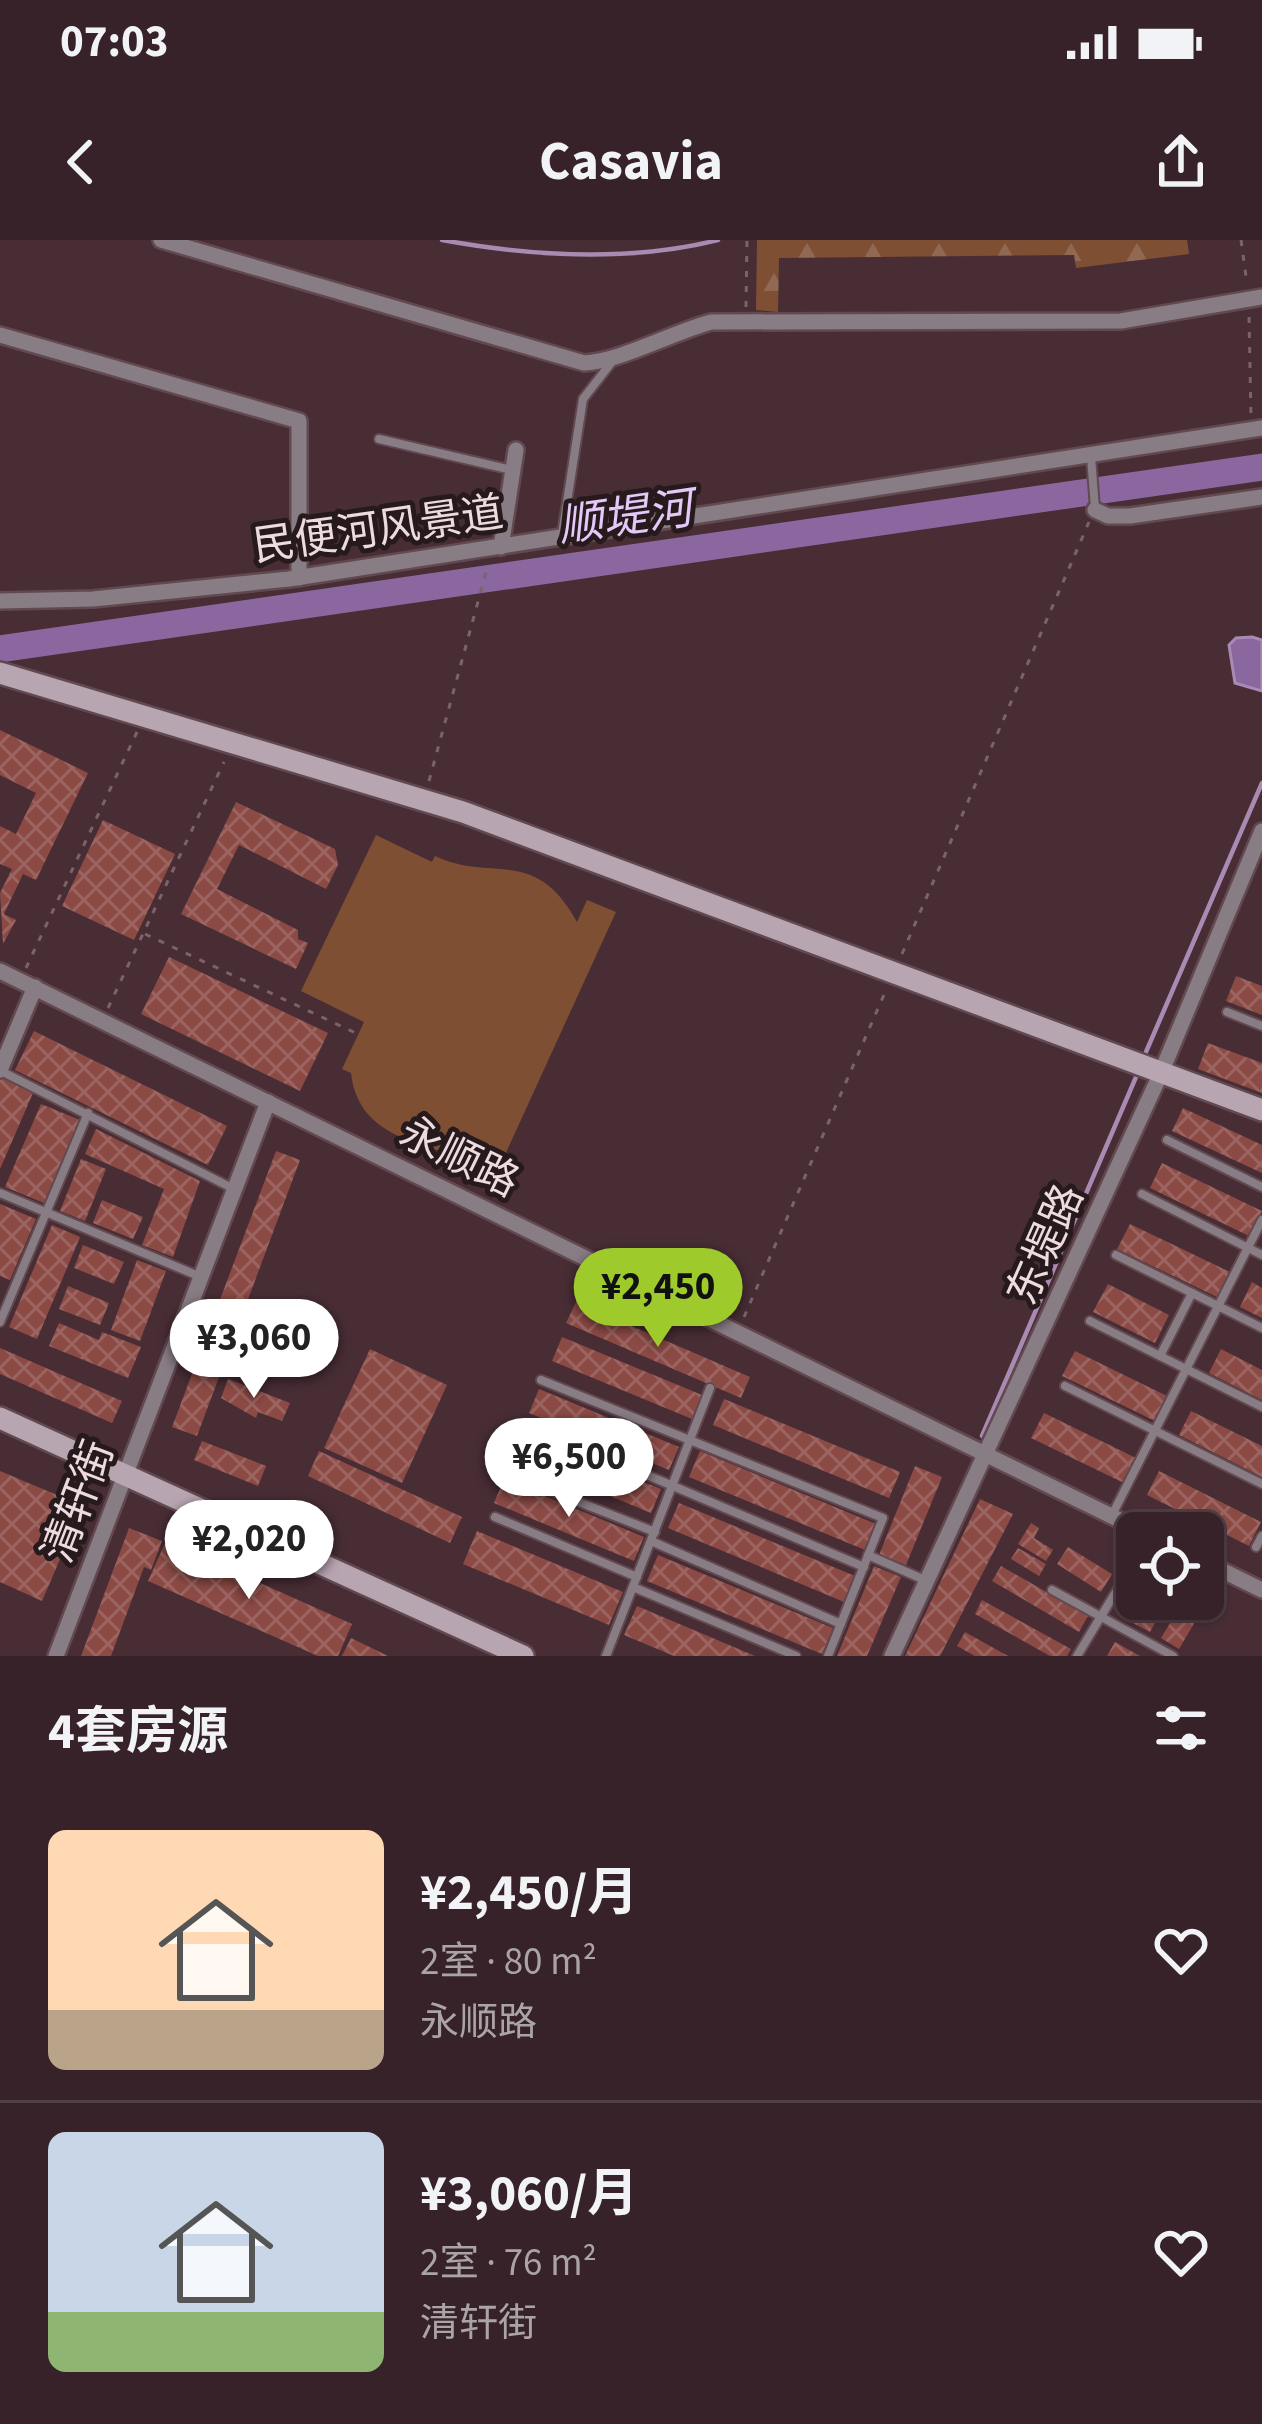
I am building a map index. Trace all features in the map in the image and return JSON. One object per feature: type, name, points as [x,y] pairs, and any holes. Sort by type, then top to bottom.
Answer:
[{"type":"street","points":[[161,240],[584,363],[616,357],[661,335],[711,322],[1121,321],[1256,299]]},
{"type":"street","points":[[0,335],[299,421],[299,578]]},
{"type":"street","name":"民便河风景道","points":[[0,601],[93,599],[495,553],[561,538],[1257,429]]},
{"type":"street","points":[[495,553],[516,450]]},
{"type":"street","points":[[1095,509],[1108,517],[1130,516],[1262,496]]},
{"type":"street","points":[[0,673],[424,800],[1262,1110]]},
{"type":"street","name":"东堤路","points":[[892,1656],[1161,1072],[1256,855],[1262,831]]},
{"type":"street","name":"永顺路","points":[[0,971],[1116,1518]]},
{"type":"street","points":[[0,1070],[27,984]]},
{"type":"street","name":"清轩街","points":[[56,1656],[268,1102]]},
{"type":"street","points":[[0,1418],[128,1472],[523,1656]]},
{"type":"street","points":[[1224,1571],[1262,1590]]},
{"type":"lane","points":[[561,538],[583,399],[616,357]]},
{"type":"lane","points":[[380,440],[513,470]]},
{"type":"lane","points":[[1091,457],[1095,509]]},
{"type":"lane","points":[[1227,1012],[1262,1026]]},
{"type":"lane","points":[[0,1070],[235,1190]]},
{"type":"lane","points":[[0,1322],[88,1113]]},
{"type":"lane","points":[[1167,1140],[1262,1187]]},
{"type":"lane","points":[[0,1193],[201,1277]]},
{"type":"lane","points":[[1142,1194],[1262,1255]]},
{"type":"lane","points":[[1112,1516],[1262,1220]]},
{"type":"lane","points":[[1116,1255],[1262,1328]]},
{"type":"lane","points":[[1160,1356],[1192,1293]]},
{"type":"lane","points":[[1090,1321],[1262,1407]]},
{"type":"lane","points":[[542,1380],[883,1518],[828,1656]]},
{"type":"lane","points":[[1065,1386],[1262,1484]]},
{"type":"lane","points":[[606,1656],[710,1388]]},
{"type":"lane","points":[[529,1425],[864,1567]]},
{"type":"lane","points":[[508,1474],[841,1624]]},
{"type":"lane","points":[[495,1517],[796,1656]]},
{"type":"lane","points":[[1256,1547],[1262,1536]]},
{"type":"lane","points":[[868,1555],[928,1582]]},
{"type":"lane","points":[[1052,1590],[1174,1656]]},
{"type":"lane","points":[[1077,1656],[1116,1591]]},
{"type":"path","points":[[746,321],[747,240]]},
{"type":"path","points":[[1241,240],[1256,299],[1257,429]]},
{"type":"path","points":[[737,1333],[1095,509]]},
{"type":"path","points":[[424,800],[495,553]]},
{"type":"path","points":[[27,984],[145,717]]},
{"type":"path","points":[[102,1021],[232,744]]},
{"type":"path","points":[[143,933],[362,1036]]},
{"type":"green space","points":[[757,240],[1187,240],[1189,254],[1076,268],[1074,255],[779,258],[778,312],[756,310]]},
{"type":"green space","points":[[376,835],[432,862],[435,856],[529,874],[561,898],[577,922],[587,900],[616,912],[498,1170],[408,1140],[370,1116],[357,1098],[351,1073],[342,1069],[364,1022],[301,991]]},
{"type":"shaded area","points":[[1236,638],[1262,640],[1262,691],[1235,683],[1229,645]]},
{"type":"building","points":[[0,730],[88,773],[36,880],[23,874],[4,914],[16,920],[3,944],[0,893],[12,869],[0,864],[0,826],[16,834],[36,793],[0,775]]},
{"type":"building","points":[[236,802],[335,849],[338,865],[326,889],[239,845],[217,889],[298,930],[298,939],[308,943],[296,969],[181,914]]},
{"type":"building","points":[[103,820],[175,854],[134,940],[62,906]]},
{"type":"building","points":[[169,957],[328,1033],[300,1091],[141,1014]]},
{"type":"building","points":[[1236,976],[1262,986],[1262,1015],[1226,1001]]},
{"type":"building","points":[[34,1031],[227,1126],[208,1165],[15,1070]]},
{"type":"building","points":[[1208,1043],[1262,1063],[1262,1093],[1198,1069]]},
{"type":"building","points":[[0,1077],[33,1093],[0,1169]]},
{"type":"building","points":[[41,1104],[80,1120],[44,1203],[5,1187]]},
{"type":"building","points":[[1183,1108],[1262,1145],[1262,1173],[1172,1131]]},
{"type":"building","points":[[96,1129],[200,1181],[173,1257],[142,1245],[164,1189],[85,1154]]},
{"type":"building","points":[[276,1151],[300,1160],[197,1436],[172,1427]]},
{"type":"building","points":[[81,1159],[106,1169],[85,1221],[60,1211]]},
{"type":"building","points":[[1162,1163],[1262,1211],[1249,1236],[1150,1188]]},
{"type":"building","points":[[102,1200],[143,1217],[133,1239],[93,1223]]},
{"type":"building","points":[[0,1204],[36,1219],[10,1280],[0,1276]]},
{"type":"building","points":[[1130,1224],[1230,1272],[1217,1297],[1117,1249]]},
{"type":"building","points":[[52,1225],[80,1237],[37,1339],[9,1327]]},
{"type":"building","points":[[83,1245],[124,1262],[114,1284],[74,1268]]},
{"type":"building","points":[[137,1260],[166,1271],[140,1341],[111,1330]]},
{"type":"building","points":[[1252,1282],[1262,1288],[1262,1318],[1240,1307]]},
{"type":"building","points":[[1108,1284],[1169,1315],[1155,1343],[1093,1312]]},
{"type":"building","points":[[68,1286],[109,1303],[100,1325],[59,1309]]},
{"type":"building","points":[[576,1302],[750,1377],[741,1398],[566,1323]]},
{"type":"building","points":[[59,1323],[99,1340],[102,1332],[141,1347],[128,1378],[49,1346]]},
{"type":"building","points":[[562,1337],[702,1395],[692,1419],[552,1361]]},
{"type":"building","points":[[0,1348],[122,1401],[112,1423],[0,1374]]},
{"type":"building","points":[[370,1349],[447,1385],[402,1483],[324,1448]]},
{"type":"building","points":[[1221,1349],[1262,1370],[1262,1400],[1209,1373]]},
{"type":"building","points":[[1075,1351],[1167,1396],[1155,1421],[1062,1376]]},
{"type":"building","points":[[228,1379],[290,1403],[282,1421],[258,1412],[256,1418],[221,1398]]},
{"type":"building","points":[[539,1389],[679,1447],[669,1470],[529,1413]]},
{"type":"building","points":[[724,1399],[900,1472],[889,1498],[713,1425]]},
{"type":"building","points":[[1191,1411],[1262,1446],[1262,1477],[1179,1435]]},
{"type":"building","points":[[1044,1413],[1136,1458],[1124,1483],[1031,1438]]},
{"type":"building","points":[[521,1431],[661,1489],[651,1513],[511,1455]]},
{"type":"building","points":[[202,1441],[266,1466],[258,1486],[194,1460]]},
{"type":"building","points":[[319,1451],[462,1517],[450,1543],[308,1476]]},
{"type":"building","points":[[700,1451],[876,1524],[865,1550],[689,1477]]},
{"type":"building","points":[[915,1466],[942,1477],[906,1565],[879,1555]]},
{"type":"building","points":[[0,1471],[83,1506],[42,1601],[0,1582]]},
{"type":"building","points":[[1159,1471],[1261,1522],[1249,1546],[1224,1534],[1224,1512],[1181,1512],[1147,1495]]},
{"type":"building","points":[[504,1479],[644,1537],[634,1561],[494,1503]]},
{"type":"building","points":[[980,1499],[1013,1514],[940,1656],[905,1656]]},
{"type":"building","points":[[679,1503],[855,1576],[844,1602],[668,1528]]},
{"type":"building","points":[[1031,1523],[1039,1528],[1034,1538],[1053,1550],[1046,1561],[1018,1544]]},
{"type":"building","points":[[129,1528],[162,1541],[151,1570],[144,1567],[111,1656],[81,1656]]},
{"type":"building","points":[[477,1531],[623,1592],[609,1625],[463,1564]]},
{"type":"building","points":[[166,1541],[352,1624],[338,1656],[318,1656],[148,1581]]},
{"type":"building","points":[[1068,1547],[1112,1574],[1101,1592],[1057,1564]]},
{"type":"building","points":[[1018,1548],[1046,1564],[1039,1576],[1011,1559]]},
{"type":"building","points":[[658,1555],[833,1628],[822,1654],[647,1581]]},
{"type":"building","points":[[874,1566],[901,1577],[867,1656],[837,1656]]},
{"type":"building","points":[[1001,1566],[1088,1616],[1079,1632],[992,1581]]},
{"type":"building","points":[[982,1600],[1071,1649],[1067,1656],[1050,1656],[975,1614]]},
{"type":"building","points":[[637,1606],[755,1656],[674,1656],[624,1635]]},
{"type":"building","points":[[1127,1620],[1157,1620],[1150,1632]]},
{"type":"building","points":[[1172,1620],[1196,1620],[1179,1649],[1161,1638]]},
{"type":"building","points":[[965,1632],[1008,1656],[975,1656],[957,1646]]},
{"type":"building","points":[[351,1638],[388,1656],[342,1656]]},
{"type":"building","points":[[1115,1642],[1140,1656],[1107,1656]]},
{"type":"waterway","points":[[442,240],[580,254],[650,252],[718,240]]},
{"type":"waterway","name":"顺堤河","points":[[0,649],[1262,467]]},
{"type":"waterway","points":[[1146,1052],[1262,783]]},
{"type":"waterway","points":[[982,1436],[1136,1077]]}]
